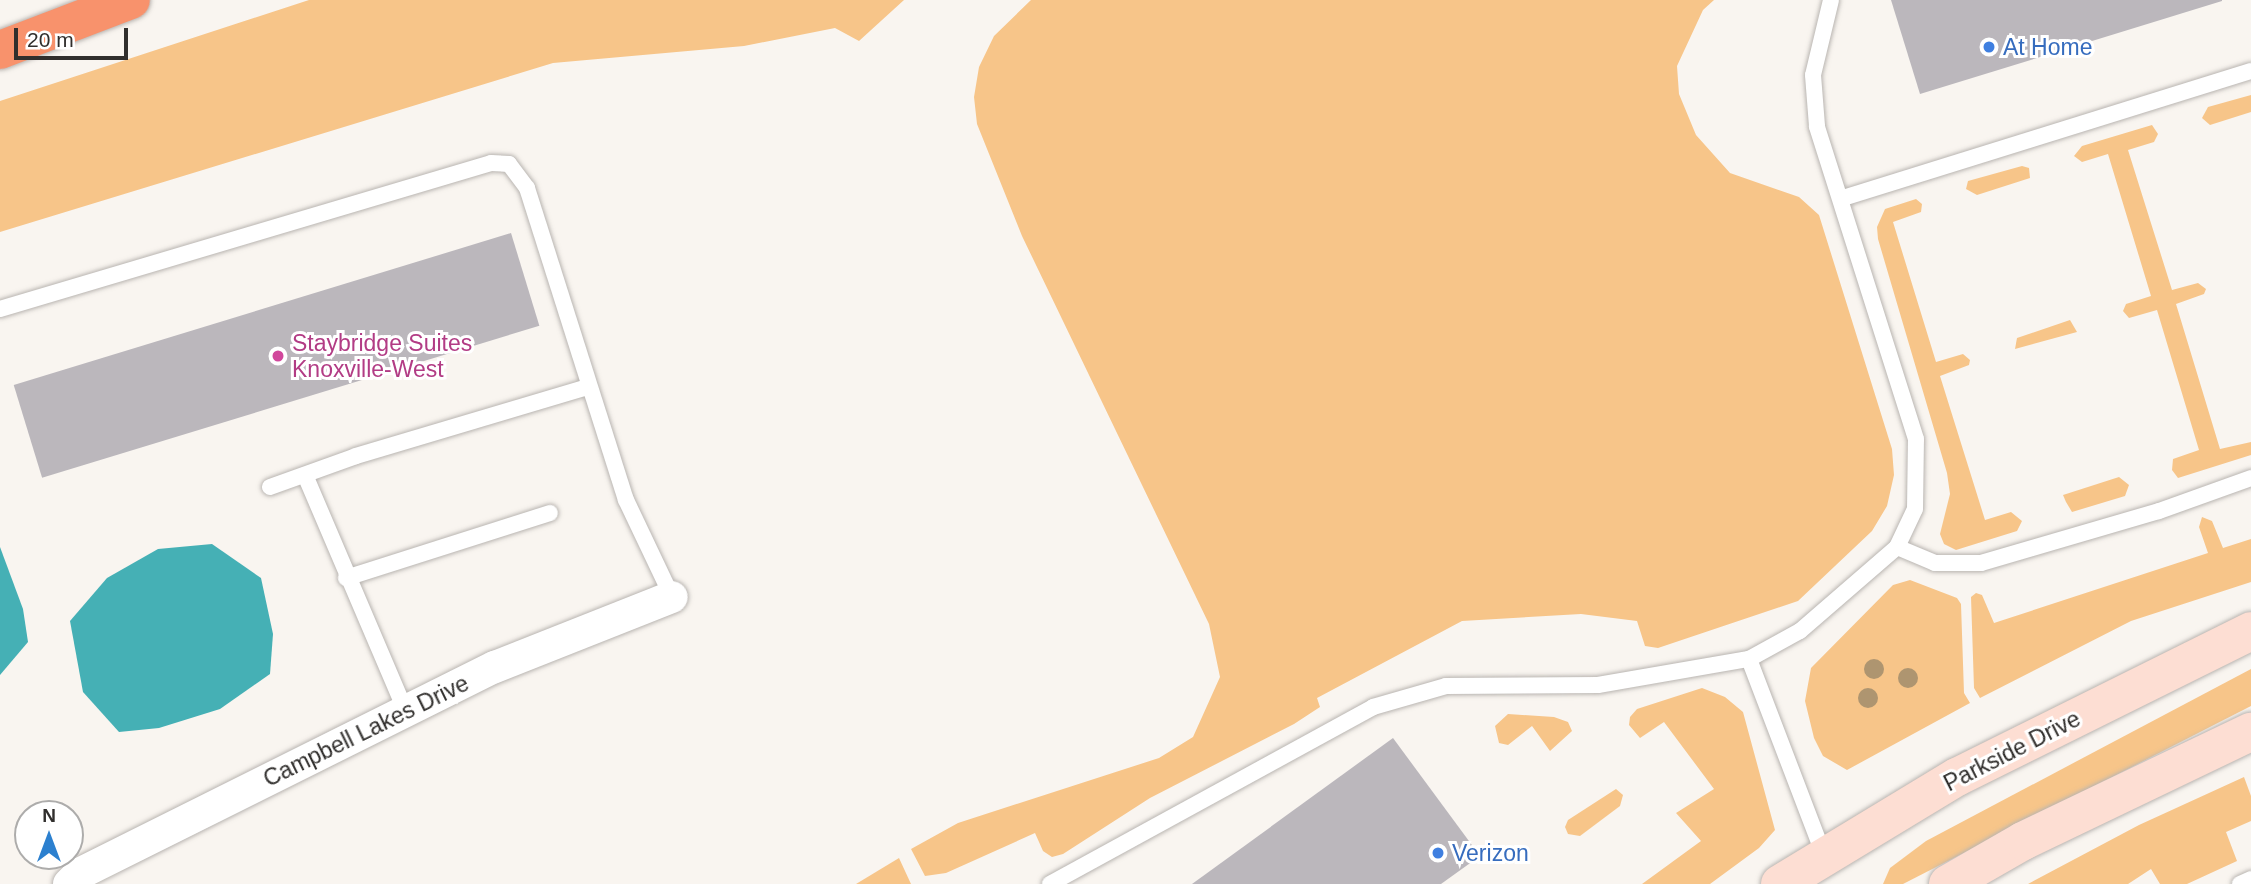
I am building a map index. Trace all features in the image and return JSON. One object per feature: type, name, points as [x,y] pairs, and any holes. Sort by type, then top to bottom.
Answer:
[{"type":"highway","points":[[0,24],[82,0]]},
{"type":"highway","points":[[0,50],[131,0]]},
{"type":"street","name":"Campbell Lakes Drive","points":[[69,884],[79,874],[495,667],[672,597]]},
{"type":"street","name":"Parkside Drive","points":[[1780,884],[1830,871],[1956,777],[2251,631]]},
{"type":"street","points":[[1948,884],[2023,841],[2251,732]]},
{"type":"lane","points":[[1050,884],[1373,707],[1446,686],[1598,685],[1749,659],[1800,631],[1897,547],[1915,509],[1916,439],[1843,198],[1817,126],[1813,75],[1831,0]]},
{"type":"lane","points":[[1843,198],[2251,71]]},
{"type":"lane","points":[[0,309],[491,163],[509,164],[527,188],[626,500],[672,597]]},
{"type":"lane","points":[[271,487],[588,387]]},
{"type":"lane","points":[[305,475],[346,578],[406,712]]},
{"type":"lane","points":[[1897,547],[1935,562],[1981,562],[2135,518],[2251,478]]},
{"type":"lane","points":[[346,578],[550,513]]},
{"type":"lane","points":[[1749,659],[1830,871]]},
{"type":"lane","points":[[2240,884],[2251,879]]},
{"type":"shaded area","points":[[309,0],[904,0],[859,41],[835,28],[744,46],[553,63],[0,232],[0,101]]},
{"type":"shaded area","points":[[1031,0],[1714,0],[1703,10],[1677,66],[1679,94],[1696,135],[1730,173],[1799,197],[1819,215],[1892,449],[1894,475],[1887,506],[1872,531],[1798,601],[1658,648],[1645,646],[1637,621],[1581,614],[1462,621],[1317,698],[1320,707],[1294,724],[1150,798],[1063,854],[1052,857],[1043,851],[1035,833],[946,873],[925,876],[911,849],[958,823],[1159,758],[1193,737],[1220,677],[1209,624],[1022,236],[977,124],[974,97],[979,67],[994,36]]},
{"type":"shaded area","points":[[2251,95],[2251,112],[2210,125],[2202,118],[2208,107]]},
{"type":"shaded area","points":[[2152,125],[2158,134],[2154,142],[2128,150],[2172,290],[2198,283],[2206,289],[2204,294],[2176,304],[2220,449],[2251,442],[2251,455],[2178,478],[2172,470],[2173,459],[2199,450],[2157,310],[2129,318],[2123,311],[2126,304],[2151,296],[2108,154],[2082,162],[2074,156],[2082,146]]},
{"type":"shaded area","points":[[2022,166],[2029,168],[2030,178],[1977,195],[1966,189],[1968,181]]},
{"type":"shaded area","points":[[1916,199],[1922,204],[1921,212],[1893,222],[1936,362],[1963,354],[1970,360],[1969,365],[1940,376],[1985,520],[2011,512],[2022,521],[2017,531],[1956,550],[1944,544],[1940,534],[1950,494],[1947,473],[1878,239],[1877,227],[1885,209]]},
{"type":"shaded area","points":[[2070,320],[2077,332],[2015,349],[2017,338]]},
{"type":"shaded area","points":[[2119,477],[2129,485],[2125,496],[2072,512],[2063,495]]},
{"type":"shaded area","points":[[2202,517],[2212,521],[2223,548],[2251,539],[2251,582],[2131,621],[1980,698],[1974,688],[1971,597],[1976,593],[1982,595],[1994,623],[2208,553],[2199,527]]},
{"type":"shaded area","points":[[1910,580],[1957,598],[1961,604],[1964,693],[1970,703],[1847,770],[1823,756],[1814,738],[1805,701],[1811,668],[1893,585]]},
{"type":"shaded area","points":[[2251,669],[2251,706],[1903,884],[1883,884],[1890,868],[1926,841]]},
{"type":"shaded area","points":[[1702,688],[1725,697],[1743,712],[1775,830],[1759,848],[1710,884],[1642,884],[1701,841],[1676,813],[1714,789],[1664,722],[1640,738],[1629,725],[1630,717],[1637,709]]},
{"type":"shaded area","points":[[1508,714],[1554,717],[1568,722],[1572,731],[1550,751],[1532,726],[1508,745],[1499,743],[1495,726]]},
{"type":"shaded area","points":[[2244,777],[2251,796],[2251,821],[2226,832],[2237,861],[2187,884],[2160,884],[2151,869],[2128,884],[2028,884],[2139,825]]},
{"type":"shaded area","points":[[1616,789],[1623,795],[1620,806],[1580,836],[1568,834],[1565,827],[1568,820]]},
{"type":"shaded area","points":[[899,858],[911,884],[856,884]]},
{"type":"water","points":[[212,544],[261,578],[273,634],[270,674],[220,709],[159,728],[119,732],[83,692],[70,621],[107,578],[158,549]]},
{"type":"water","points":[[0,547],[23,609],[28,642],[0,675]]},
{"type":"building","name":"At Home","points":[[1891,0],[2222,0],[2222,1],[1920,94]]},
{"type":"building","name":"Staybridge Suites Knoxville-West","points":[[511,233],[539,326],[42,478],[14,385]]},
{"type":"building","points":[[1393,738],[1480,856],[1441,884],[1192,884]]},
{"type":"place","name":"At Home","points":[[1989,47]]},
{"type":"place","name":"Staybridge Suites Knoxville-West","points":[[278,356]]},
{"type":"place","name":"Verizon","points":[[1438,853]]}]
